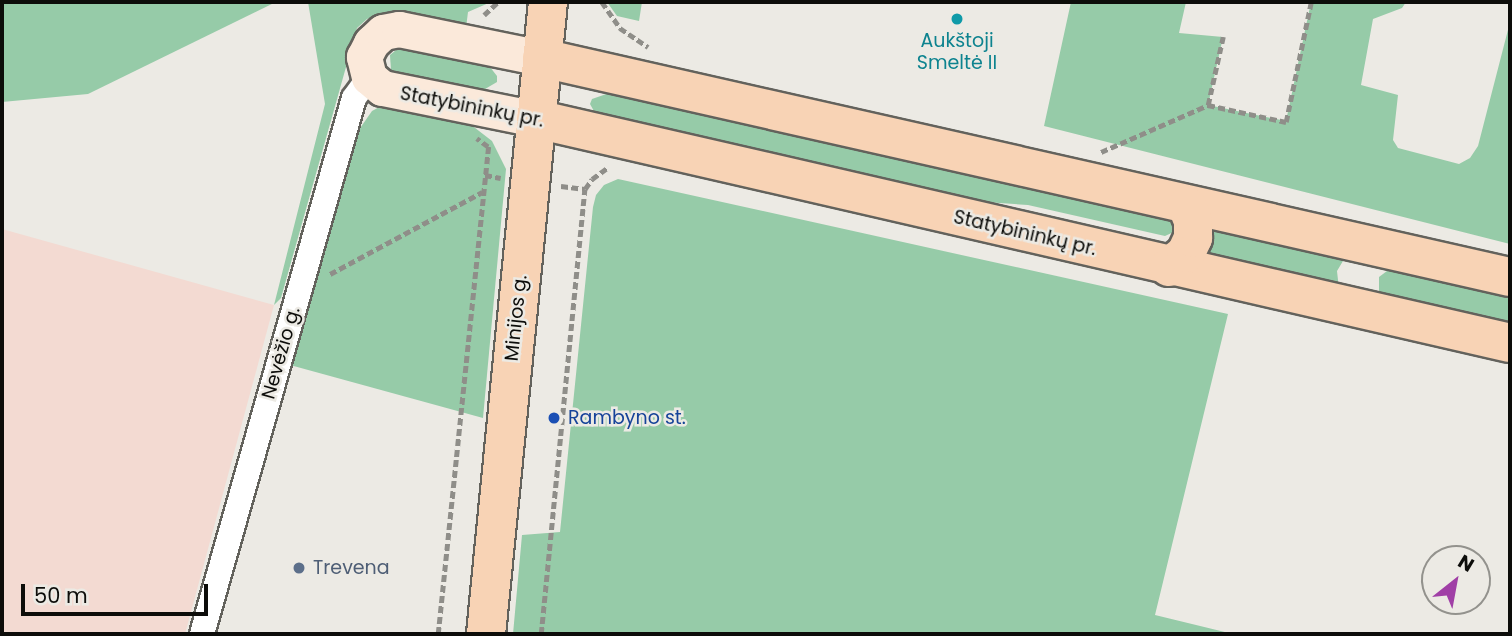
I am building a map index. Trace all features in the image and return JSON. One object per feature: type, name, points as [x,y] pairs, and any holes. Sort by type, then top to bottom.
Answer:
[{"type":"main road","name":"Minijos g.","points":[[486,634],[548,2]]},
{"type":"main road","points":[[369,77],[364,57],[371,43],[383,32],[399,29],[542,58],[1510,277]]},
{"type":"main road","name":"Statybininkų pr.","points":[[369,77],[382,88],[536,119],[1170,267],[1510,343]]},
{"type":"main road","points":[[1170,267],[1186,253],[1193,238],[1193,221],[1187,206]]},
{"type":"main road","points":[[1368,311],[1360,293],[1360,277],[1367,262],[1383,249]]},
{"type":"street","name":"Nevėžio g.","points":[[202,634],[354,98],[369,77]]},
{"type":"path","points":[[603,2],[620,28],[644,46]]},
{"type":"path","points":[[1097,153],[1208,105],[1286,121],[1311,2]]},
{"type":"path","points":[[1208,105],[1223,37]]},
{"type":"path","points":[[438,634],[488,147]]},
{"type":"path","points":[[541,634],[585,189]]},
{"type":"path","points":[[298,292],[483,191]]},
{"type":"shaded area","points":[[2,229],[274,305],[185,634],[2,634]]},
{"type":"green space","points":[[2,2],[276,2],[88,94],[2,102]]},
{"type":"green space","points":[[308,2],[491,2],[468,12],[466,28],[391,12],[367,19],[357,28],[281,298],[274,305],[325,104]]},
{"type":"green space","points":[[607,2],[642,2],[639,21],[617,16]]},
{"type":"green space","points":[[1071,2],[1186,2],[1179,33],[1223,37],[1208,105],[1286,121],[1311,2],[1406,2],[1402,8],[1373,19],[1361,85],[1398,95],[1393,140],[1398,148],[1459,164],[1470,158],[1478,146],[1510,22],[1510,244],[1044,126]]},
{"type":"green space","points":[[401,46],[486,62],[497,76],[497,82],[480,92],[396,76],[391,70],[390,55]]},
{"type":"green space","points":[[615,91],[1174,219],[1176,231],[1165,236],[1028,205],[942,199],[595,113],[590,104],[592,99]]},
{"type":"green space","points":[[383,105],[395,105],[470,124],[492,141],[506,169],[483,418],[290,365],[356,134],[372,111]]},
{"type":"green space","points":[[618,179],[1228,314],[1155,615],[1233,634],[513,634],[522,535],[560,532],[593,207],[596,195],[604,185]]},
{"type":"green space","points":[[1201,223],[1346,256],[1337,271],[1339,289],[1194,256]]},
{"type":"green space","points":[[1391,268],[1510,293],[1510,327],[1384,297],[1379,291],[1379,277]]},
{"type":"place","name":"Aukštoji Smeltė II","points":[[957,19]]},
{"type":"place","name":"Rambyno st.","points":[[554,418]]},
{"type":"place","name":"Trevena","points":[[299,568]]}]
